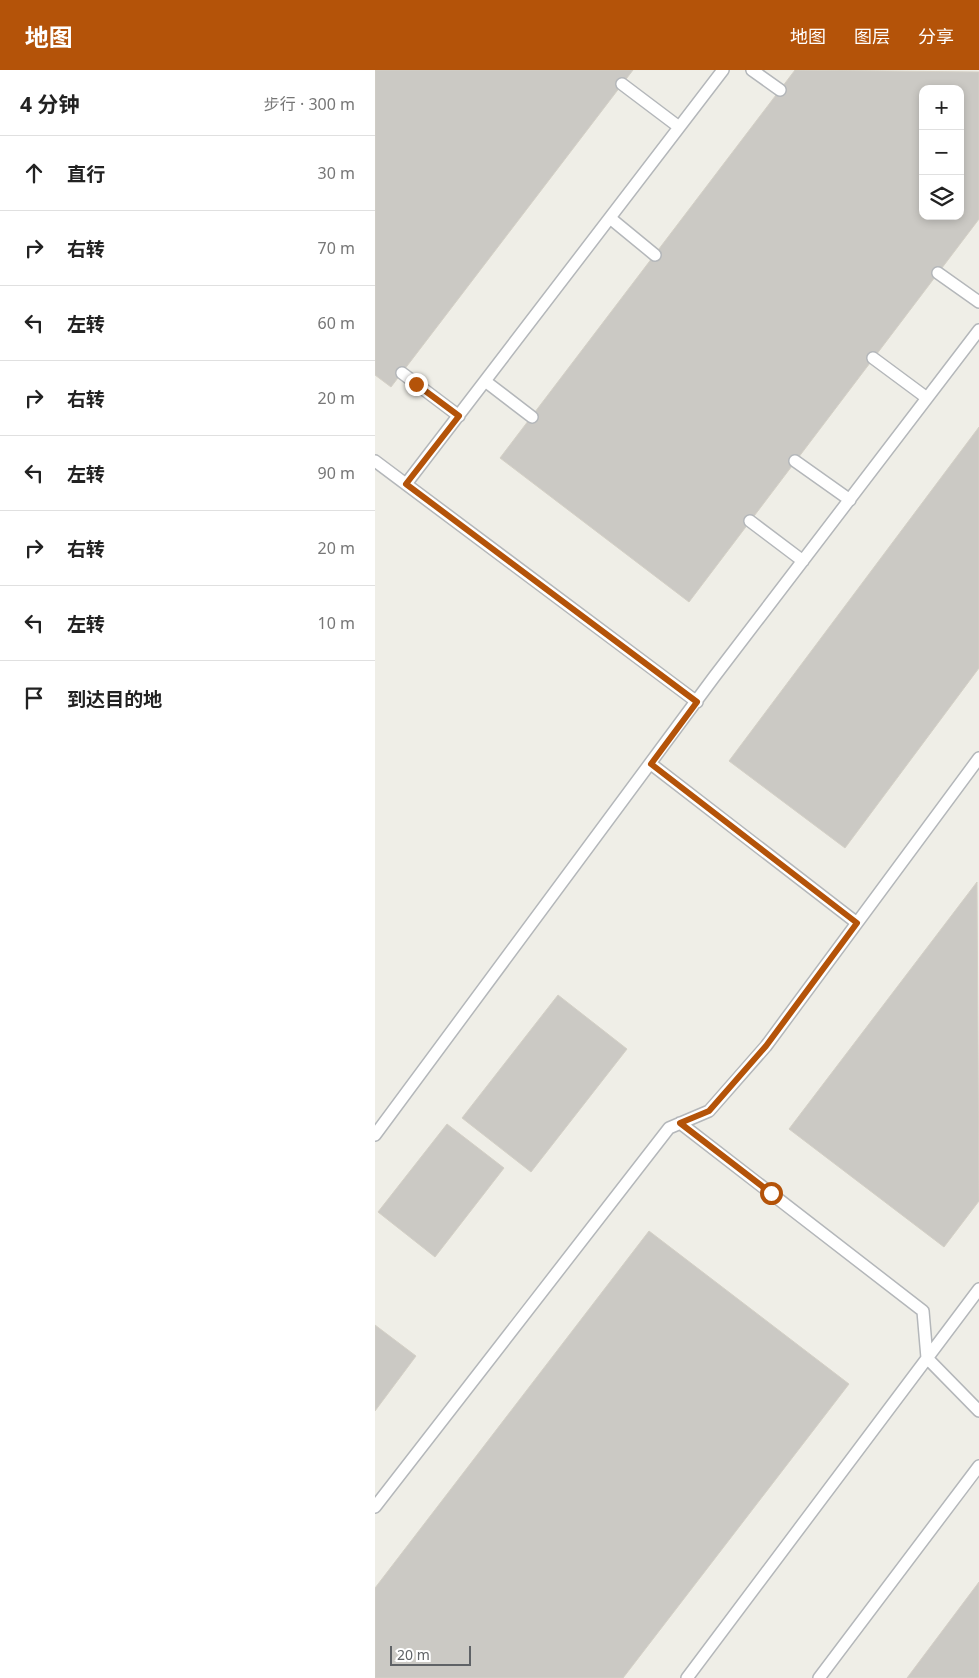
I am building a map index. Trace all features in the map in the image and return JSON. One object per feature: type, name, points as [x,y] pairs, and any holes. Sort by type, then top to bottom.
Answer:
[{"type":"lane","points":[[406,484],[723,70]]},
{"type":"lane","points":[[752,70],[780,90]]},
{"type":"lane","points":[[622,84],[679,127]]},
{"type":"lane","points":[[610,218],[655,255]]},
{"type":"lane","points":[[937,273],[979,302]]},
{"type":"lane","points":[[375,1135],[697,702],[979,330]]},
{"type":"lane","points":[[873,358],[927,398]]},
{"type":"lane","points":[[402,374],[459,416]]},
{"type":"lane","points":[[485,381],[532,417]]},
{"type":"lane","points":[[795,460],[849,500]]},
{"type":"lane","points":[[375,461],[697,702]]},
{"type":"lane","points":[[750,521],[803,561]]},
{"type":"lane","points":[[375,1507],[669,1128],[709,1111],[766,1046],[979,758]]},
{"type":"lane","points":[[651,764],[857,923]]},
{"type":"lane","points":[[680,1123],[923,1311],[927,1358],[979,1411]]},
{"type":"lane","points":[[687,1678],[979,1289]]},
{"type":"lane","points":[[819,1678],[979,1466]]},
{"type":"building","points":[[375,70],[633,70],[391,387],[375,375]]},
{"type":"building","points":[[795,70],[979,72],[979,219],[689,602],[500,458]]},
{"type":"building","points":[[979,427],[979,668],[845,848],[729,761]]},
{"type":"building","points":[[977,882],[979,1201],[944,1247],[789,1129]]},
{"type":"building","points":[[558,995],[627,1049],[531,1172],[462,1118]]},
{"type":"building","points":[[447,1124],[504,1168],[435,1257],[378,1212]]},
{"type":"building","points":[[649,1231],[849,1384],[623,1678],[375,1678],[375,1588]]},
{"type":"building","points":[[375,1325],[416,1356],[375,1411]]},
{"type":"building","points":[[979,1582],[979,1678],[907,1678]]},
{"type":"route","points":[[416,384],[459,416],[406,484],[697,702],[651,764],[857,923],[766,1046],[709,1111],[680,1123],[771,1193]]}]
